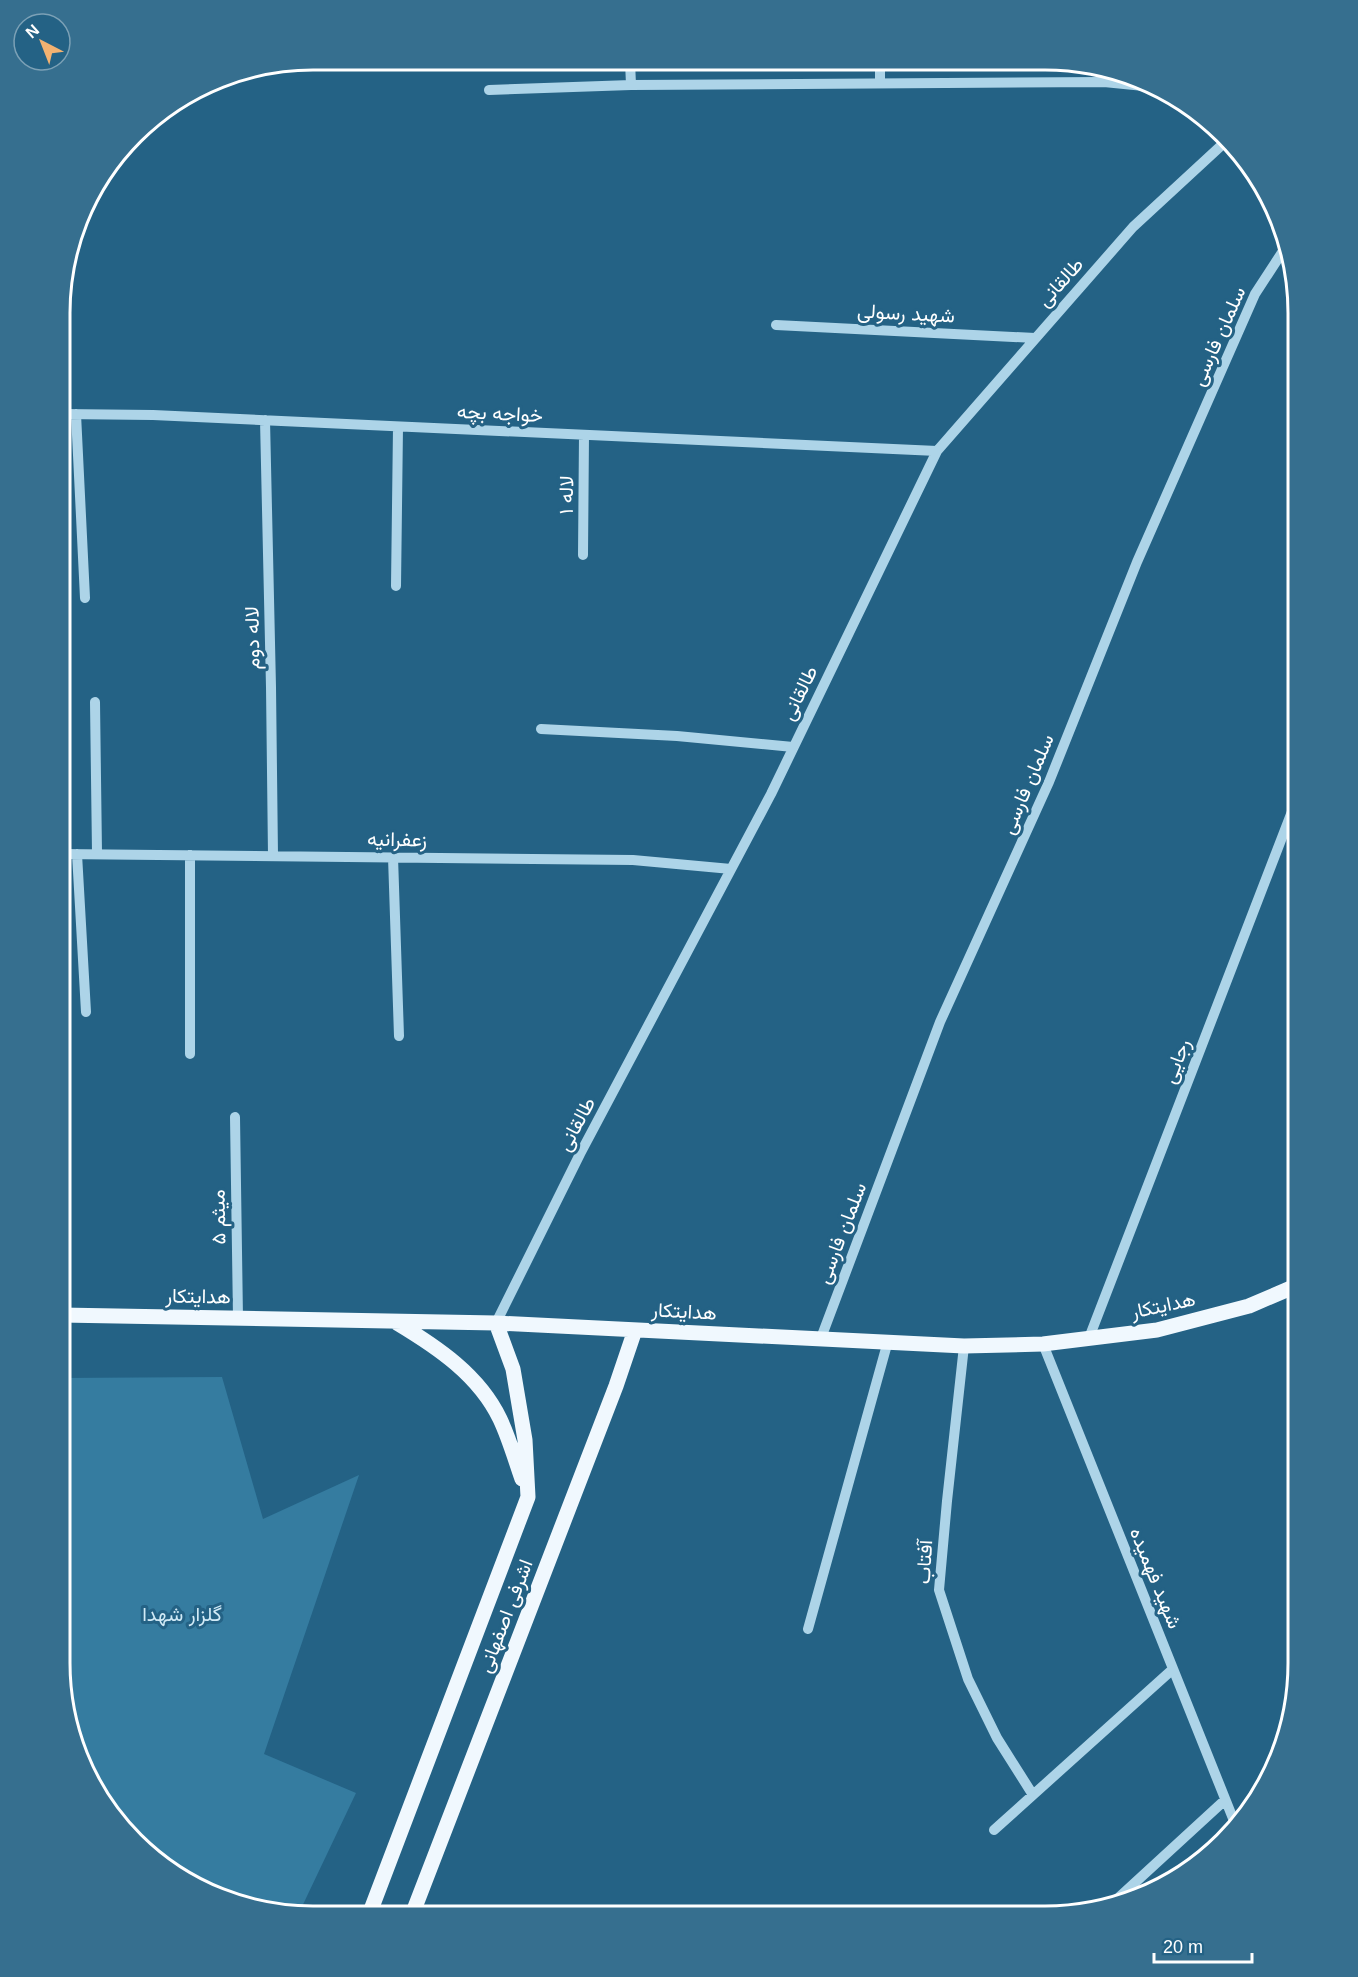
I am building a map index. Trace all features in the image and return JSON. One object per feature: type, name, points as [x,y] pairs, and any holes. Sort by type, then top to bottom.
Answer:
[{"type":"main road","name":"هدایتکار","points":[[70,1315],[496,1323],[964,1346],[1043,1344],[1156,1330],[1250,1306],[1288,1289]]},
{"type":"main road","points":[[394,1322],[428,1341],[476,1383],[499,1417],[528,1497]]},
{"type":"main road","name":"اشرفی اصفهانی","points":[[372,1906],[528,1497],[525,1440],[513,1369],[496,1323]]},
{"type":"main road","name":"اشرفی اصفهانی","points":[[415,1906],[616,1386],[635,1330]]},
{"type":"street","points":[[630,70],[631,85]]},
{"type":"street","points":[[880,70],[880,83]]},
{"type":"street","points":[[489,90],[631,85],[1115,81]]},
{"type":"street","name":"طالقانی","points":[[496,1323],[580,1154],[771,794],[937,451],[1133,227],[1220,146]]},
{"type":"street","name":"سلمان فارسی","points":[[821,1338],[940,1022],[1049,782],[1137,562],[1255,294],[1280,256]]},
{"type":"street","name":"شهید رسولی","points":[[776,325],[1035,338]]},
{"type":"street","name":"خواجه بچه","points":[[70,414],[265,420],[937,451]]},
{"type":"street","points":[[76,414],[85,598]]},
{"type":"street","name":"لاله دوم","points":[[265,420],[272,687],[273,856]]},
{"type":"street","points":[[396,586],[398,427]]},
{"type":"street","name":"لاله ۱","points":[[583,555],[584,435]]},
{"type":"street","points":[[94,702],[97,854]]},
{"type":"street","points":[[541,729],[677,736],[793,747]]},
{"type":"street","name":"رجایی","points":[[1089,1338],[1288,822]]},
{"type":"street","name":"زعفرانیه","points":[[70,854],[633,860],[731,869]]},
{"type":"street","points":[[77,854],[86,1012]]},
{"type":"street","points":[[190,855],[190,1054]]},
{"type":"street","points":[[393,857],[399,1036]]},
{"type":"street","name":"میثم ۵","points":[[235,1117],[237,1318]]},
{"type":"street","points":[[808,1629],[888,1341]]},
{"type":"street","name":"شهید فهمیده","points":[[1043,1344],[1232,1817]]},
{"type":"street","name":"آفتاب","points":[[964,1346],[939,1590],[968,1678],[997,1738],[1033,1795]]},
{"type":"street","points":[[994,1830],[1173,1669]]},
{"type":"street","points":[[1121,1894],[1225,1800]]},
{"type":"green space","name":"گلزار شهدا","points":[[222,1377],[263,1519],[359,1475],[264,1754],[356,1793],[302,1906],[266,1902],[236,1894],[192,1874],[166,1856],[131,1824],[103,1785],[89,1756],[75,1711],[70,1663],[70,1378]]}]
